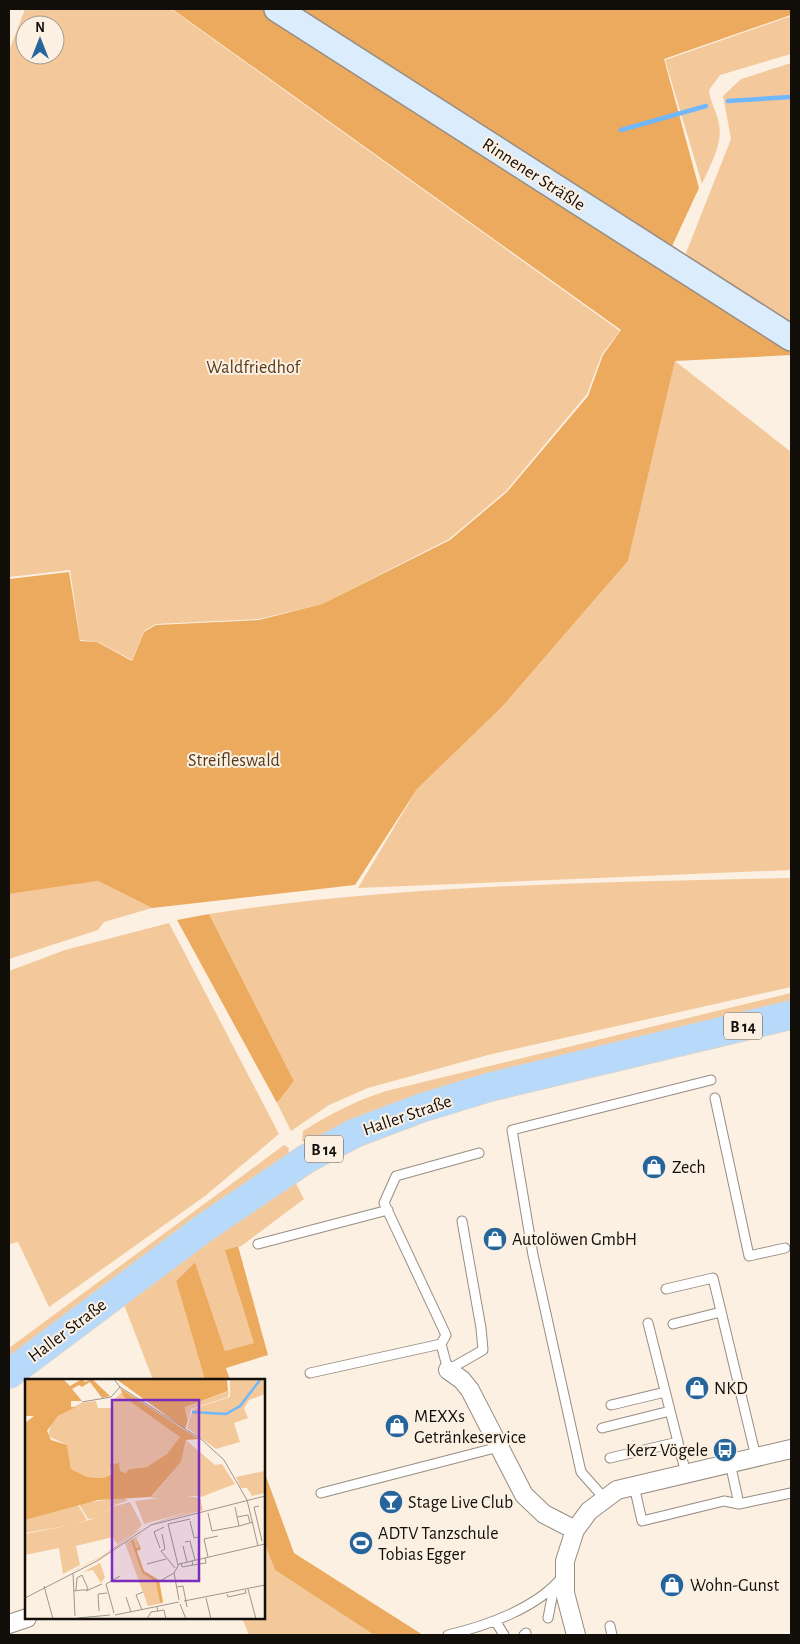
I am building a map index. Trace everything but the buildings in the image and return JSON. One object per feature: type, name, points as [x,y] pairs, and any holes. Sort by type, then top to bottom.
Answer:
[{"type":"main road","name":"Haller Straße","points":[[9,1374],[204,1228],[306,1159],[355,1133],[421,1108],[490,1087],[791,1015]]},
{"type":"street","name":"Rinnener Sträßle","points":[[277,9],[791,338]]},
{"type":"street","points":[[448,1370],[470,1390],[524,1495],[544,1514],[575,1530]]},
{"type":"street","points":[[576,1635],[565,1593],[559,1581],[575,1530],[588,1511],[617,1490],[791,1449]]},
{"type":"street","points":[[9,1624],[25,1619]]},
{"type":"lane","points":[[605,1499],[581,1472],[533,1256],[512,1130],[711,1080]]},
{"type":"lane","points":[[715,1098],[749,1256],[785,1248]]},
{"type":"lane","points":[[462,1221],[481,1328],[483,1350],[448,1370],[441,1344],[446,1335],[384,1203],[396,1176],[479,1153]]},
{"type":"lane","points":[[258,1244],[388,1210]]},
{"type":"lane","points":[[666,1289],[713,1278],[756,1457]]},
{"type":"lane","points":[[673,1324],[721,1312]]},
{"type":"lane","points":[[648,1323],[686,1474]]},
{"type":"lane","points":[[310,1372],[441,1344]]},
{"type":"lane","points":[[611,1405],[665,1392]]},
{"type":"lane","points":[[602,1428],[670,1411]]},
{"type":"lane","points":[[610,1458],[678,1442]]},
{"type":"lane","points":[[321,1494],[499,1447]]},
{"type":"lane","points":[[730,1463],[739,1504]]},
{"type":"lane","points":[[634,1486],[642,1521],[724,1501],[739,1504],[791,1493]]},
{"type":"lane","points":[[548,1618],[559,1581]]},
{"type":"lane","points":[[452,1635],[496,1622],[559,1581]]},
{"type":"lane","points":[[496,1622],[504,1635]]},
{"type":"green space","name":"Waldfriedhof","points":[[25,9],[171,9],[620,331],[602,354],[587,394],[506,491],[449,539],[322,604],[259,619],[156,624],[144,631],[132,660],[98,642],[80,640],[70,570],[9,577],[9,51],[15,35],[15,65],[65,65],[65,15],[23,15]]},
{"type":"green space","name":"Streifleswald","points":[[172,9],[265,9],[791,352],[791,355],[675,361],[628,561],[502,707],[417,789],[355,885],[152,908],[98,881],[9,894],[9,579],[69,572],[80,641],[97,642],[132,661],[144,632],[156,625],[259,620],[322,604],[450,540],[507,492],[588,396],[603,355],[621,330]]},
{"type":"green space","points":[[302,9],[791,9],[791,15],[664,59],[699,188],[667,257]]},
{"type":"green space","points":[[791,16],[791,54],[720,75],[709,90],[720,132],[715,155],[702,184],[665,60]]},
{"type":"green space","points":[[791,63],[791,329],[691,265],[686,253],[731,139],[723,96],[741,79]]},
{"type":"green space","points":[[675,361],[791,452],[791,870],[358,888],[417,789],[502,707],[628,561]]},
{"type":"green space","points":[[791,879],[791,987],[488,1055],[368,1088],[329,1105],[291,1131],[277,1103],[294,1081],[209,914],[353,896],[426,891],[571,884]]},
{"type":"green space","points":[[98,881],[152,908],[104,922],[98,930],[9,959],[9,894]]},
{"type":"green space","points":[[209,914],[294,1081],[277,1103],[177,920]]},
{"type":"green space","points":[[169,923],[279,1134],[205,1196],[49,1307],[18,1242],[9,1244],[9,971],[65,950]]},
{"type":"green space","points":[[791,993],[791,1005],[309,1143],[302,1141],[303,1131],[313,1125],[353,1104],[386,1091]]},
{"type":"green space","points":[[284,1145],[289,1148],[287,1159],[9,1364],[9,1348]]},
{"type":"green space","points":[[293,1178],[304,1199],[240,1247],[237,1246],[226,1250],[255,1343],[225,1351],[195,1262],[176,1281],[205,1379],[153,1379],[123,1302]]},
{"type":"green space","points":[[238,1246],[268,1355],[226,1368],[230,1379],[205,1379],[176,1281],[195,1262],[225,1351],[254,1343],[225,1250]]},
{"type":"green space","points":[[265,1474],[294,1553],[423,1635],[374,1635],[275,1570],[265,1545]]},
{"type":"green space","points":[[265,1545],[275,1570],[374,1635],[249,1635],[242,1619],[265,1619]]},
{"type":"waterway","points":[[728,101],[791,97]]},
{"type":"waterway","points":[[621,130],[706,106]]},
{"type":"place","name":"Zech","points":[[654,1167]]},
{"type":"place","name":"Autolöwen GmbH","points":[[495,1239]]},
{"type":"place","name":"NKD","points":[[697,1388]]},
{"type":"place","name":"MEXXs Getränkeservice","points":[[397,1426]]},
{"type":"place","name":"Kerz Vögele","points":[[725,1450]]},
{"type":"place","name":"Stage Live Club","points":[[391,1502]]},
{"type":"place","name":"ADTV Tanzschule Tobias Egger","points":[[361,1543]]},
{"type":"place","name":"Wohn-Gunst","points":[[672,1585]]}]
